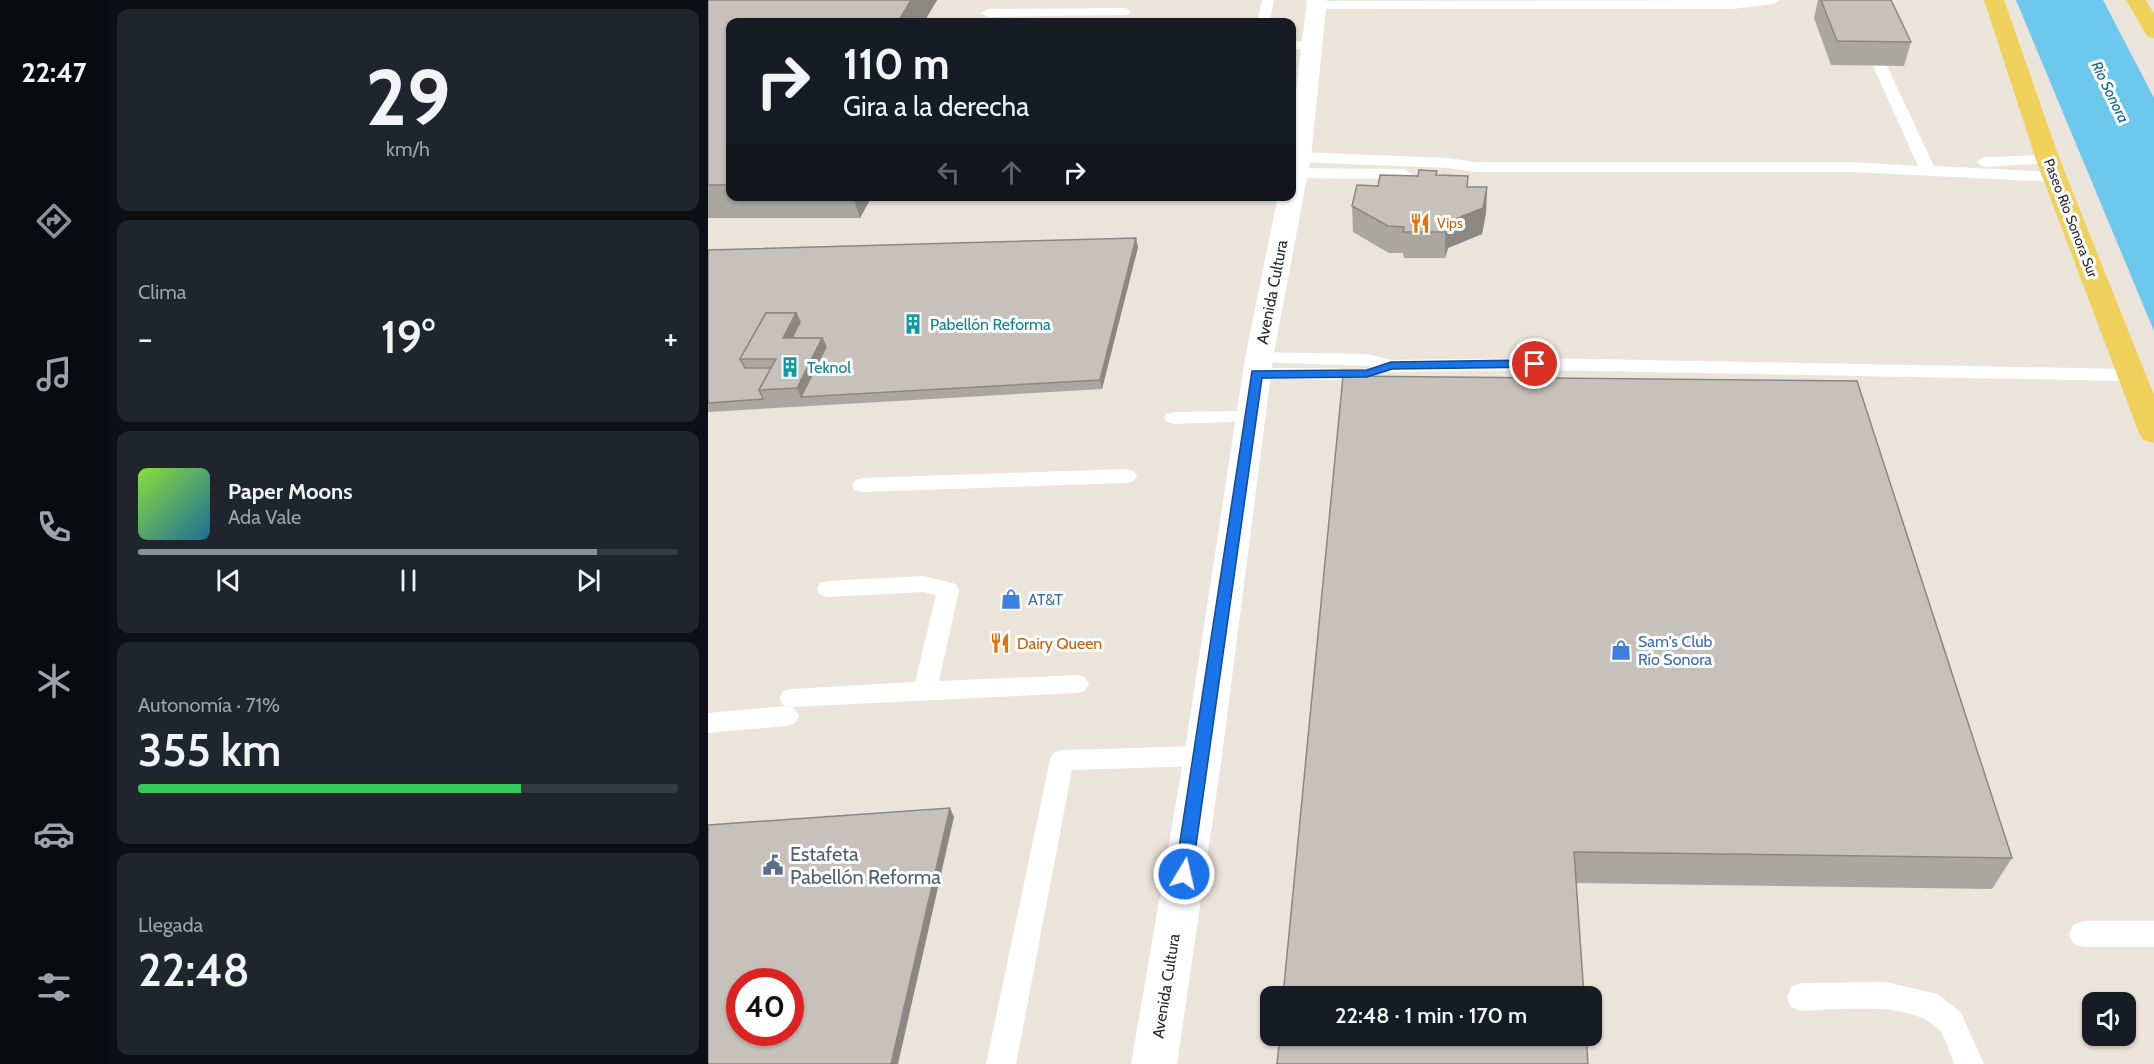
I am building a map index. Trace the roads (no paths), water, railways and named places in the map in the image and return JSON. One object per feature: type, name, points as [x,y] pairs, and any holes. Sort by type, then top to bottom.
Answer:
[{"type":"main road","name":"Paseo Rio Sonora Sur","points":[[1994,0],[2051,169],[2154,433]]},
{"type":"main road","points":[[2136,0],[2154,32]]},
{"type":"street","name":"Avenida Cultura","points":[[1296,140],[1301,45],[1317,3]]},
{"type":"street","name":"Avenida Cultura","points":[[1154,1064],[1203,756],[1257,366],[1289,201]]},
{"type":"lane","points":[[985,18],[995,0]]},
{"type":"lane","points":[[1265,18],[1268,0]]},
{"type":"lane","points":[[1317,3],[1731,5],[1774,0]]},
{"type":"lane","points":[[985,18],[1123,12]]},
{"type":"lane","points":[[1880,66],[1927,168]]},
{"type":"lane","points":[[1296,178],[1446,174],[1476,167],[2051,169]]},
{"type":"lane","points":[[1257,366],[1367,374],[1391,366],[1535,364],[2132,375]]},
{"type":"lane","points":[[1174,418],[1251,417]]},
{"type":"lane","points":[[862,485],[1127,476]]},
{"type":"lane","points":[[828,589],[923,584],[948,590],[925,692]]},
{"type":"lane","points":[[708,723],[789,707],[925,692],[1077,684]]},
{"type":"lane","points":[[1001,1064],[1062,760],[1203,756]]},
{"type":"lane","points":[[2083,934],[2154,934]]},
{"type":"lane","points":[[1801,997],[1885,996],[1928,1004],[1951,1023],[1969,1064]]},
{"type":"water","name":"Rio Sonora","points":[[2016,0],[2103,0],[2154,98],[2154,331]]},
{"type":"place","name":"Vips","points":[[1420,223]]},
{"type":"place","name":"Pabellón Reforma","points":[[913,324]]},
{"type":"place","name":"Teknol","points":[[790,367]]},
{"type":"place","name":"AT&T","points":[[1011,599]]},
{"type":"place","name":"Dairy Queen","points":[[1000,643]]},
{"type":"place","name":"Sam's Club Río Sonora","points":[[1621,650]]},
{"type":"place","name":"Estafeta Pabellón Reforma","points":[[773,865]]}]
